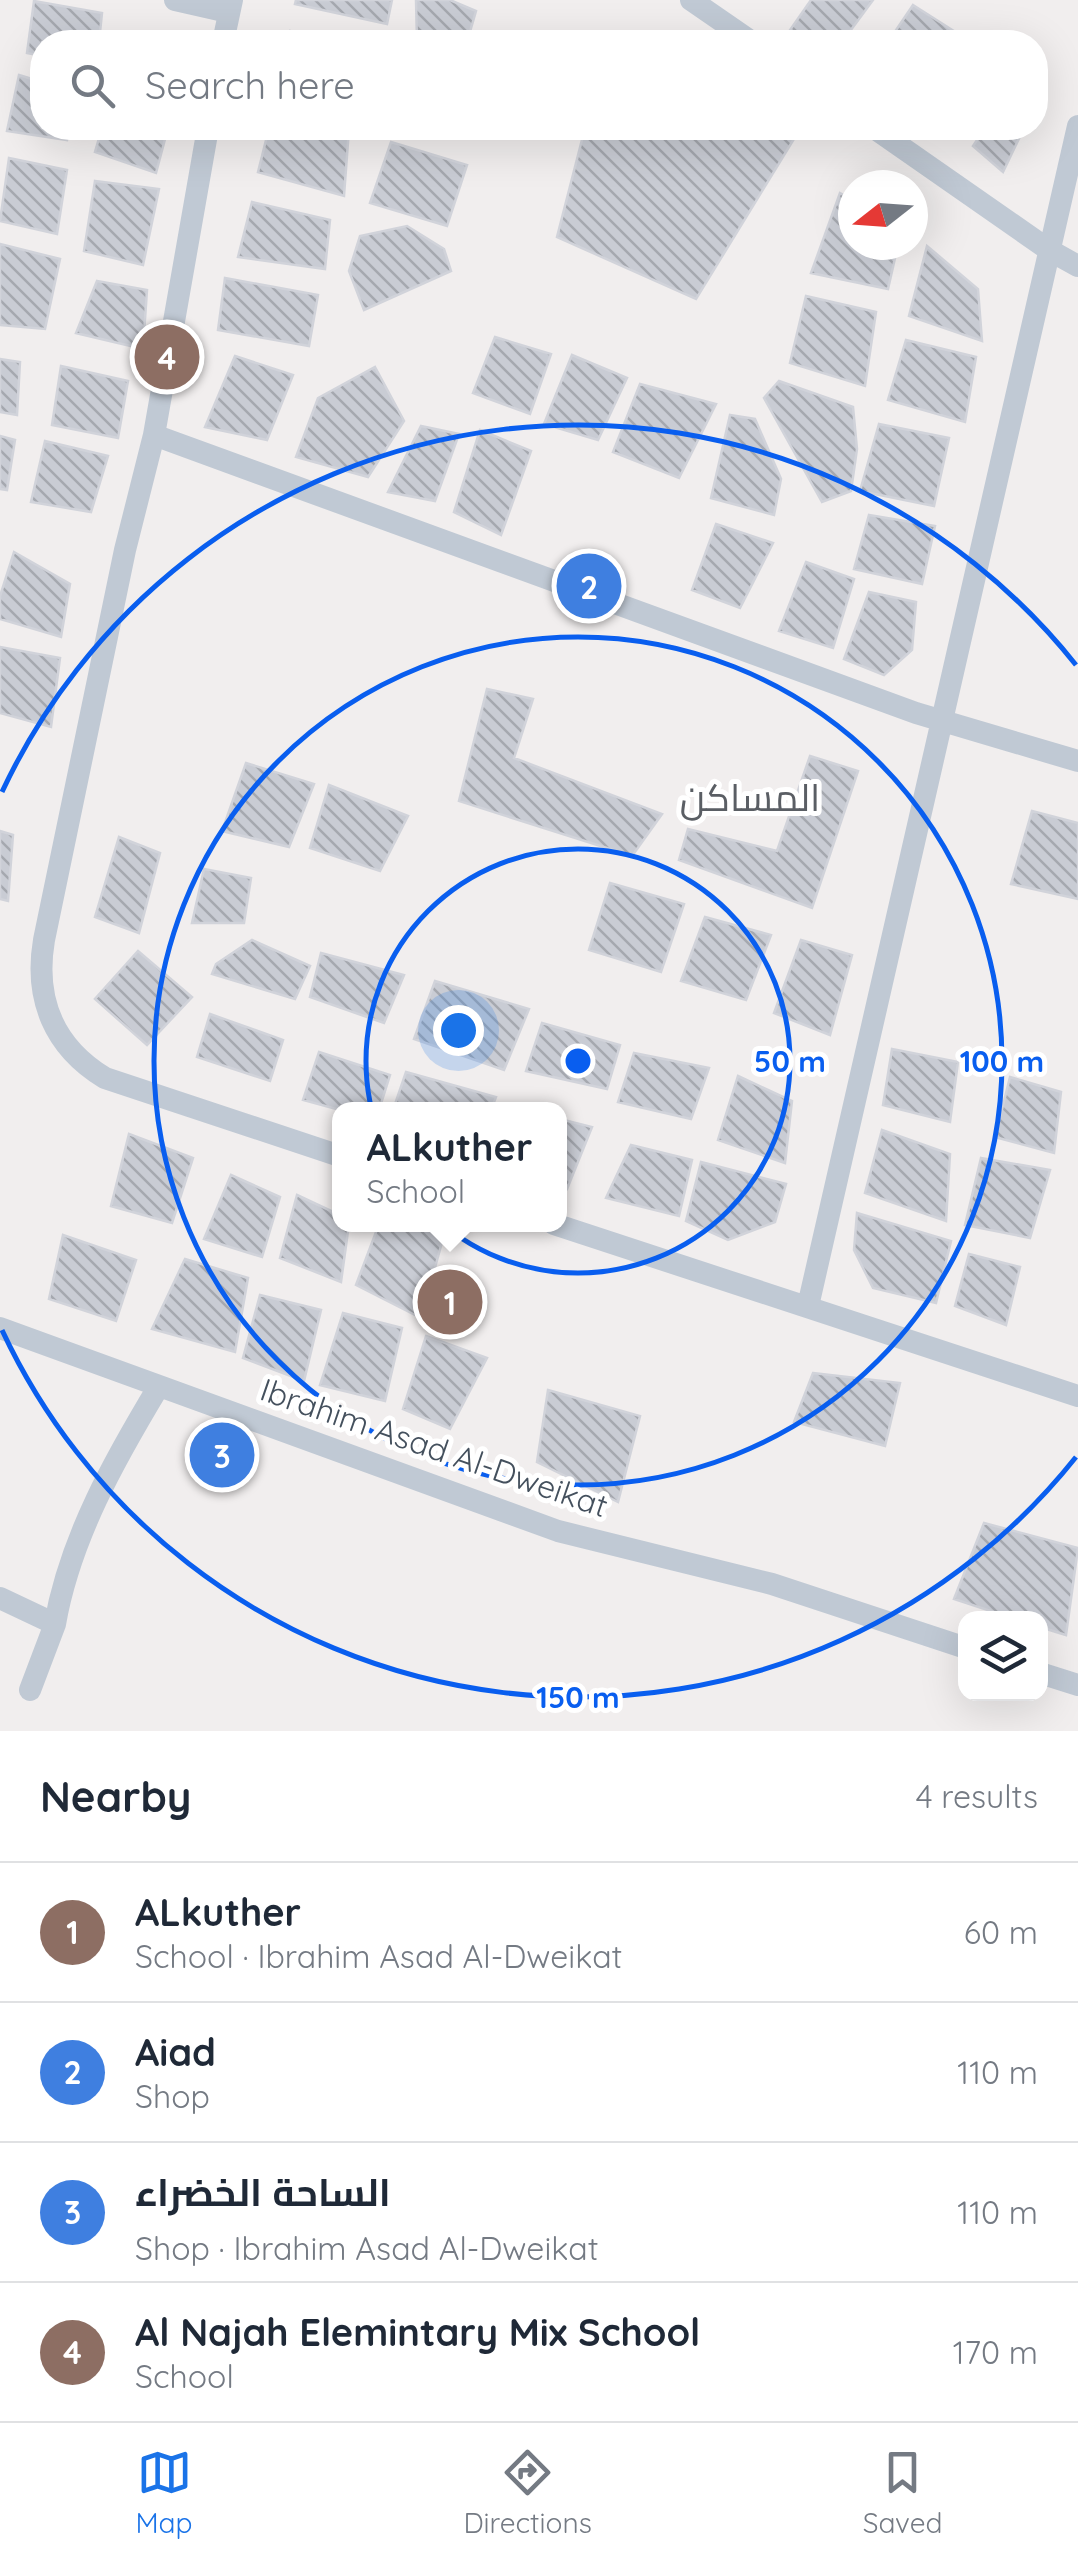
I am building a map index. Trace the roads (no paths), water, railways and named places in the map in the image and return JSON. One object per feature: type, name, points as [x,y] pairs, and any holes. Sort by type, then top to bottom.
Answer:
[{"type":"street","points":[[174,0],[230,6]]},
{"type":"street","points":[[691,0],[735,30]]},
{"type":"street","points":[[808,1306],[1078,126]]},
{"type":"street","points":[[206,140],[154,435],[125,550],[44,940],[40,962],[44,1002],[60,1039],[88,1068],[106,1078],[332,1153]]},
{"type":"street","points":[[891,140],[1078,266]]},
{"type":"street","points":[[154,435],[942,720],[1078,761]]},
{"type":"street","points":[[567,1228],[1078,1396]]},
{"type":"street","name":"Ibrahim Asad Al-Dweikat","points":[[0,1328],[558,1531],[772,1584],[958,1645]]},
{"type":"street","points":[[30,1690],[56,1624],[63,1579],[91,1514],[159,1386]]},
{"type":"street","points":[[0,1598],[56,1624]]},
{"type":"street","points":[[1048,1676],[1078,1685]]},
{"type":"place","name":"Al Najah Elemintary Mix School","points":[[167,357]]},
{"type":"place","name":"Aiad","points":[[589,586]]},
{"type":"place","name":"ALkuther","points":[[450,1302]]},
{"type":"place","name":"الساحة الخضراء","points":[[222,1455]]},
{"type":"district","name":"المساكن","points":[[750,798]]}]
